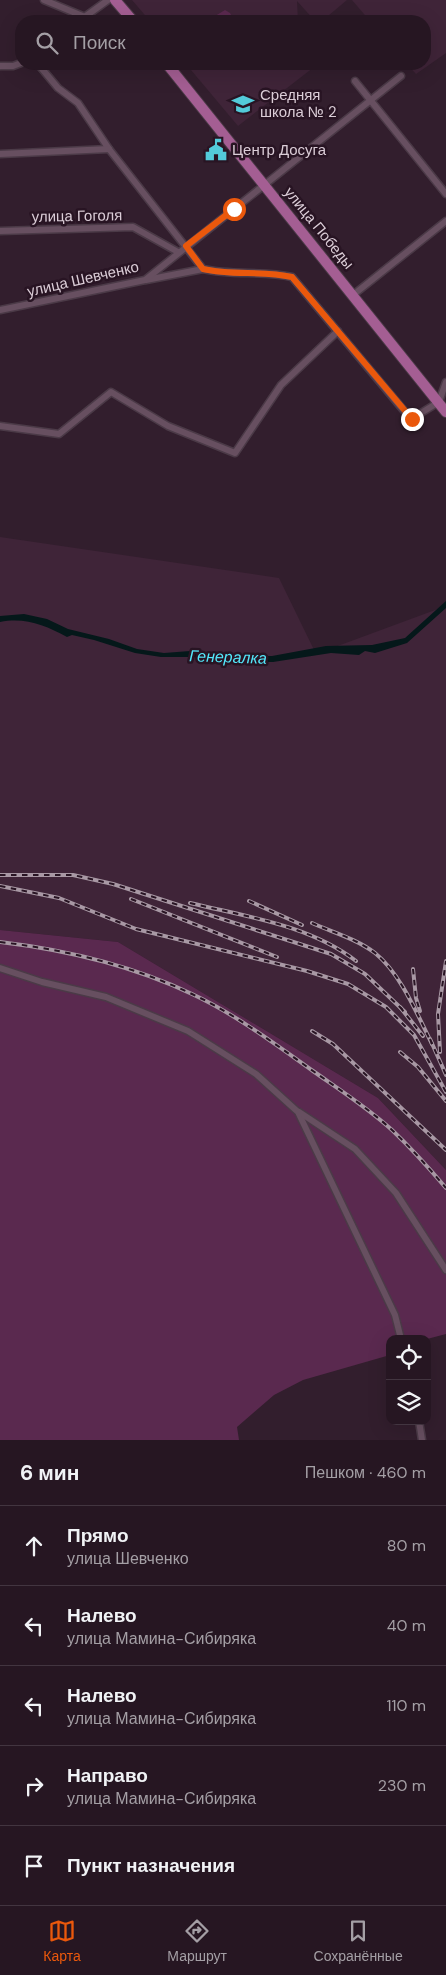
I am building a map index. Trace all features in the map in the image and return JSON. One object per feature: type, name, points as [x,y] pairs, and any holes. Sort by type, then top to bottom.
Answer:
[{"type":"main road","points":[[115,0],[128,15]]},
{"type":"main road","name":"улица Победы","points":[[172,70],[446,412]]},
{"type":"street","points":[[44,0],[74,15]]},
{"type":"street","points":[[87,15],[108,0]]},
{"type":"street","points":[[0,66],[15,65]]},
{"type":"street","points":[[43,70],[58,88],[78,103],[109,149],[203,269]]},
{"type":"street","name":"улица Шевченко","points":[[0,310],[145,280],[401,76]]},
{"type":"street","points":[[354,81],[446,194]]},
{"type":"street","points":[[0,154],[109,149]]},
{"type":"street","points":[[353,295],[446,221]]},
{"type":"street","name":"улица Гоголя","points":[[0,231],[133,228],[178,252]]},
{"type":"street","points":[[145,280],[203,269],[224,274],[271,272],[292,277],[412,419],[439,402],[446,382]]},
{"type":"street","points":[[0,426],[59,434],[111,392],[168,426],[235,453],[281,385],[338,331]]},
{"type":"street","points":[[0,968],[42,982],[106,997],[188,1031],[256,1074],[298,1112],[355,1149],[396,1193],[446,1270]]},
{"type":"street","points":[[298,1112],[395,1315],[399,1335]]},
{"type":"street","points":[[420,1425],[422,1440]]},
{"type":"shaded area","points":[[132,0],[347,0],[329,15],[310,15],[297,1],[298,15],[145,15]]},
{"type":"shaded area","points":[[352,0],[446,0],[446,53],[431,64],[431,15],[365,15]]},
{"type":"shaded area","points":[[225,10],[231,15],[217,15]]},
{"type":"shaded area","name":"Средняя школа № 2","points":[[191,70],[310,70],[238,126]]},
{"type":"shaded area","points":[[412,70],[422,70],[416,74]]},
{"type":"shaded area","points":[[0,537],[279,578],[316,654],[446,606],[446,1170],[378,1098],[118,942],[0,930]]},
{"type":"shaded area","points":[[0,930],[118,942],[378,1098],[446,1170],[446,1334],[431,1338],[431,1335],[386,1335],[386,1356],[303,1380],[274,1395],[237,1427],[239,1440],[0,1440]]},
{"type":"water","name":"Генералка","points":[[446,601],[446,608],[407,643],[375,653],[365,651],[359,655],[331,653],[273,662],[161,657],[135,653],[72,635],[67,637],[51,629],[26,621],[0,622],[0,616],[24,614],[47,619],[68,629],[109,639],[137,649],[164,653],[190,651],[221,657],[272,656],[326,646],[372,645],[405,638]]},
{"type":"railway","points":[[0,875],[73,875],[113,884],[331,954],[365,974],[405,1012]]},
{"type":"railway","points":[[0,886],[59,898],[136,929],[307,971],[348,984],[386,1007],[414,1035],[446,1092]]},
{"type":"railway","points":[[131,899],[277,957]]},
{"type":"railway","points":[[249,901],[302,925]]},
{"type":"railway","points":[[190,903],[256,918],[298,931],[338,949],[356,961]]},
{"type":"railway","points":[[312,923],[360,944],[375,953],[384,962],[401,983],[432,1044]]},
{"type":"railway","points":[[0,942],[50,949],[98,960],[146,975],[208,1002],[254,1030],[373,1114],[406,1144],[446,1188]]},
{"type":"railway","points":[[440,1052],[438,1014],[446,961]]},
{"type":"railway","points":[[413,969],[416,998],[420,1011]]},
{"type":"railway","points":[[400,1007],[423,1036]]},
{"type":"railway","points":[[312,1031],[333,1044],[446,1150]]},
{"type":"railway","points":[[430,1039],[446,1075]]},
{"type":"railway","points":[[400,1052],[418,1067],[446,1101]]},
{"type":"place","name":"Средняя школа № 2","points":[[243,104]]},
{"type":"place","name":"Центр Досуга","points":[[216,150]]},
{"type":"route","points":[[234,209],[186,246],[203,269],[224,274],[271,272],[292,277],[412,419]]}]
